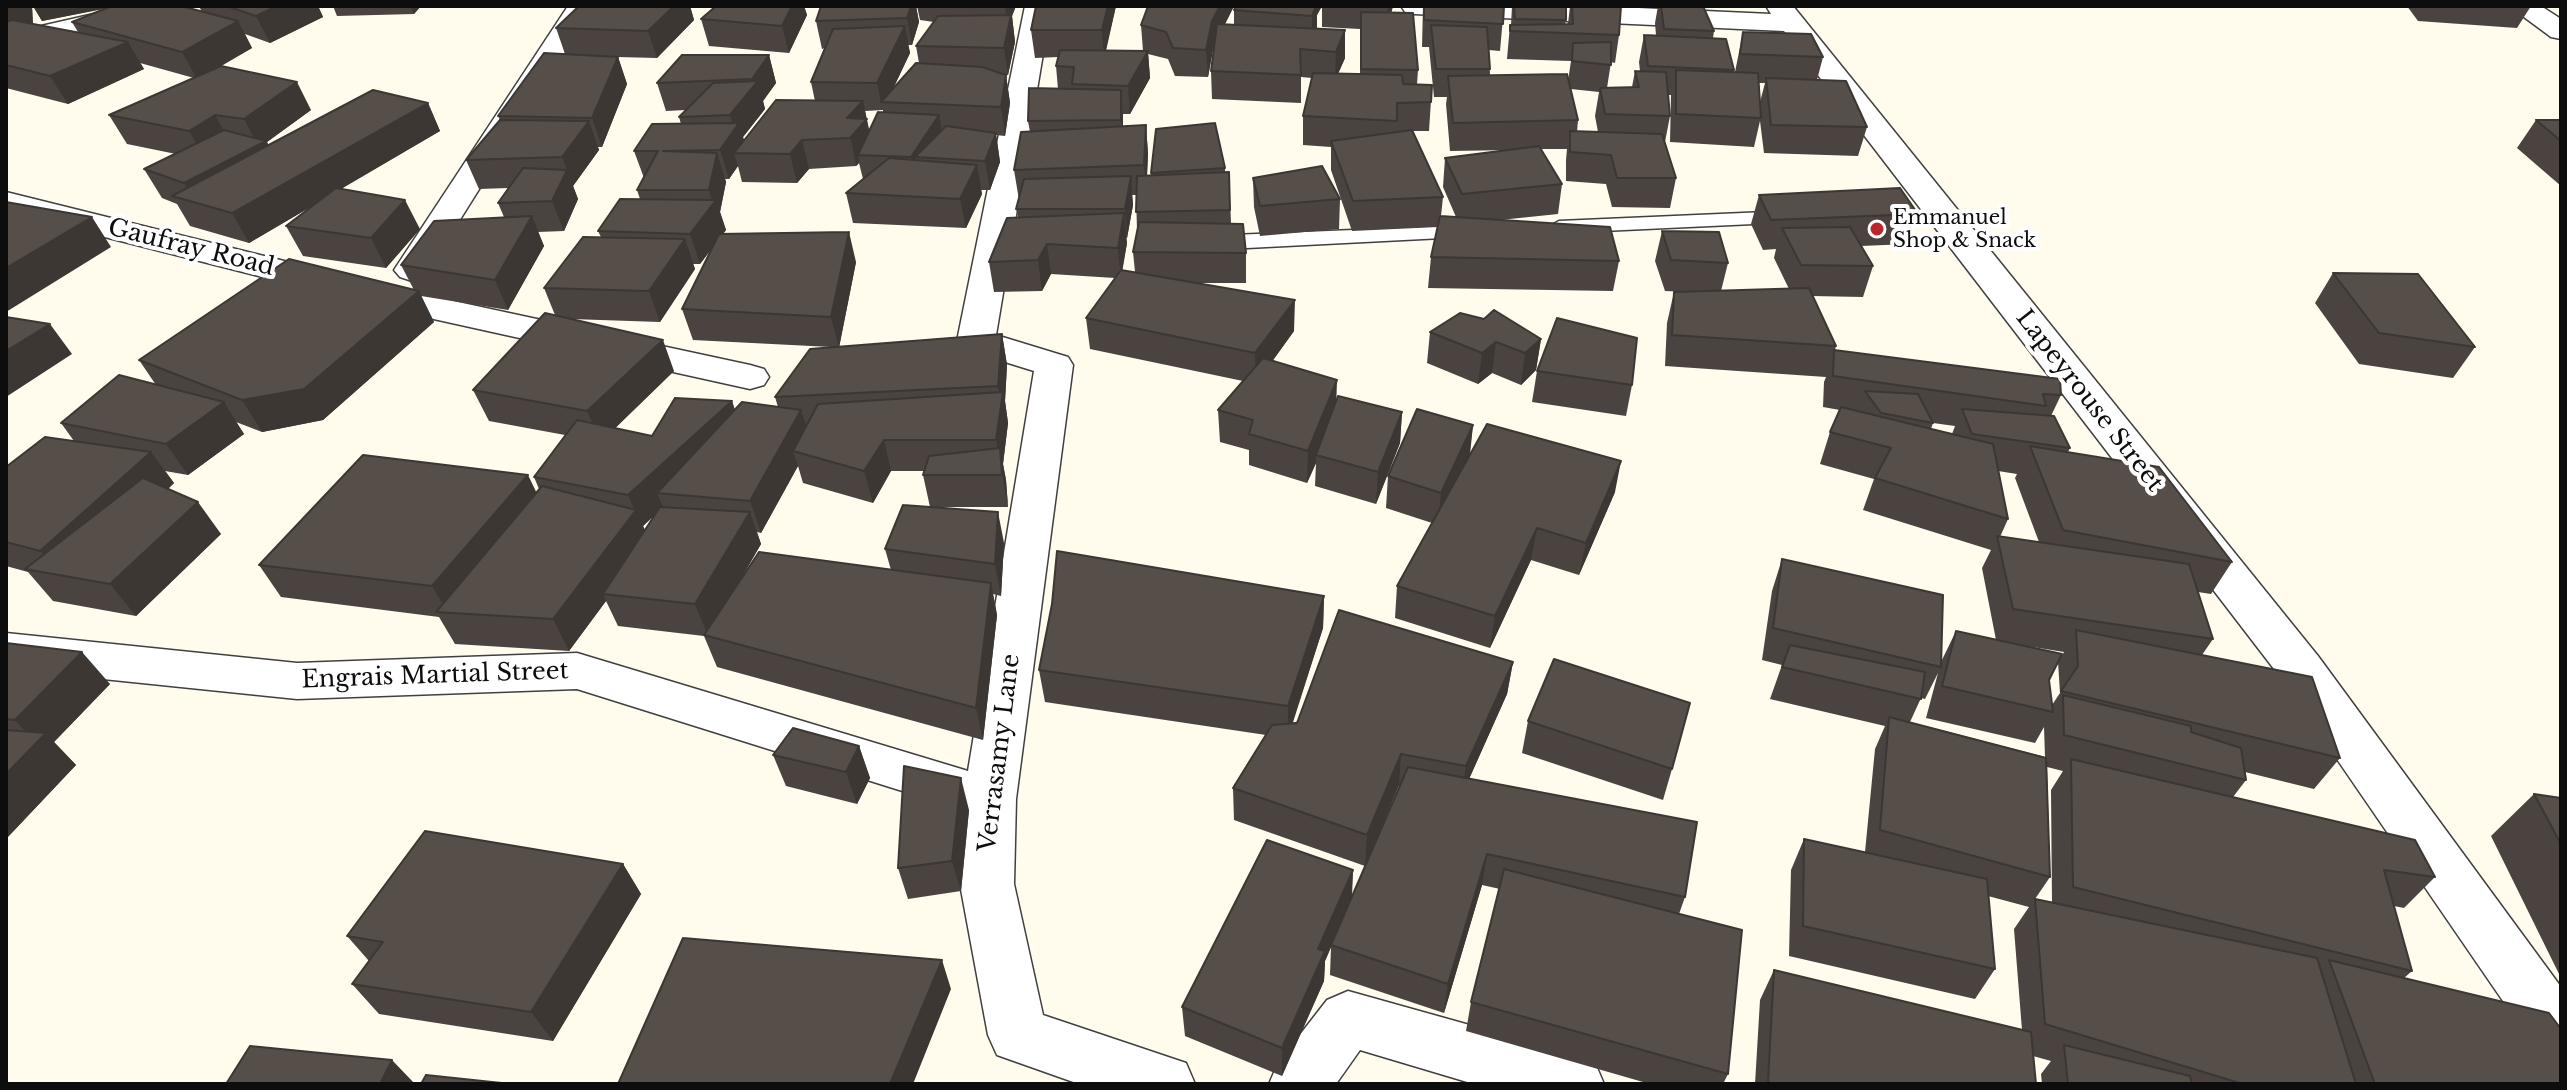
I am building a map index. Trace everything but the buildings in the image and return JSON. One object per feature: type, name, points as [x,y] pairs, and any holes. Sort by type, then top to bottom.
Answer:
[{"type":"street","points":[[6,42],[165,6]]},
{"type":"street","points":[[393,299],[581,6]]},
{"type":"street","name":"Verrasamy Lane","points":[[1038,6],[976,341],[1054,365],[990,799],[987,884],[1018,1035],[1164,1084]]},
{"type":"street","points":[[1414,6],[1785,14]]},
{"type":"street","points":[[2522,6],[2561,31]]},
{"type":"street","name":"Lapeyrouse Street","points":[[1785,14],[1922,211],[2301,669],[2561,1035]]},
{"type":"street","name":"Gaufray Road","points":[[6,202],[393,299],[750,377]]},
{"type":"street","name":"Engrais Martial Street","points":[[6,651],[297,681],[577,671],[990,799]]},
{"type":"street","points":[[1300,1084],[1348,1019],[1573,1084]]},
{"type":"lane","points":[[1540,228],[1811,216]]},
{"type":"lane","points":[[1190,244],[1493,231]]},
{"type":"place","name":"Emmanuel Shop & Snack","points":[[1877,229]]}]
